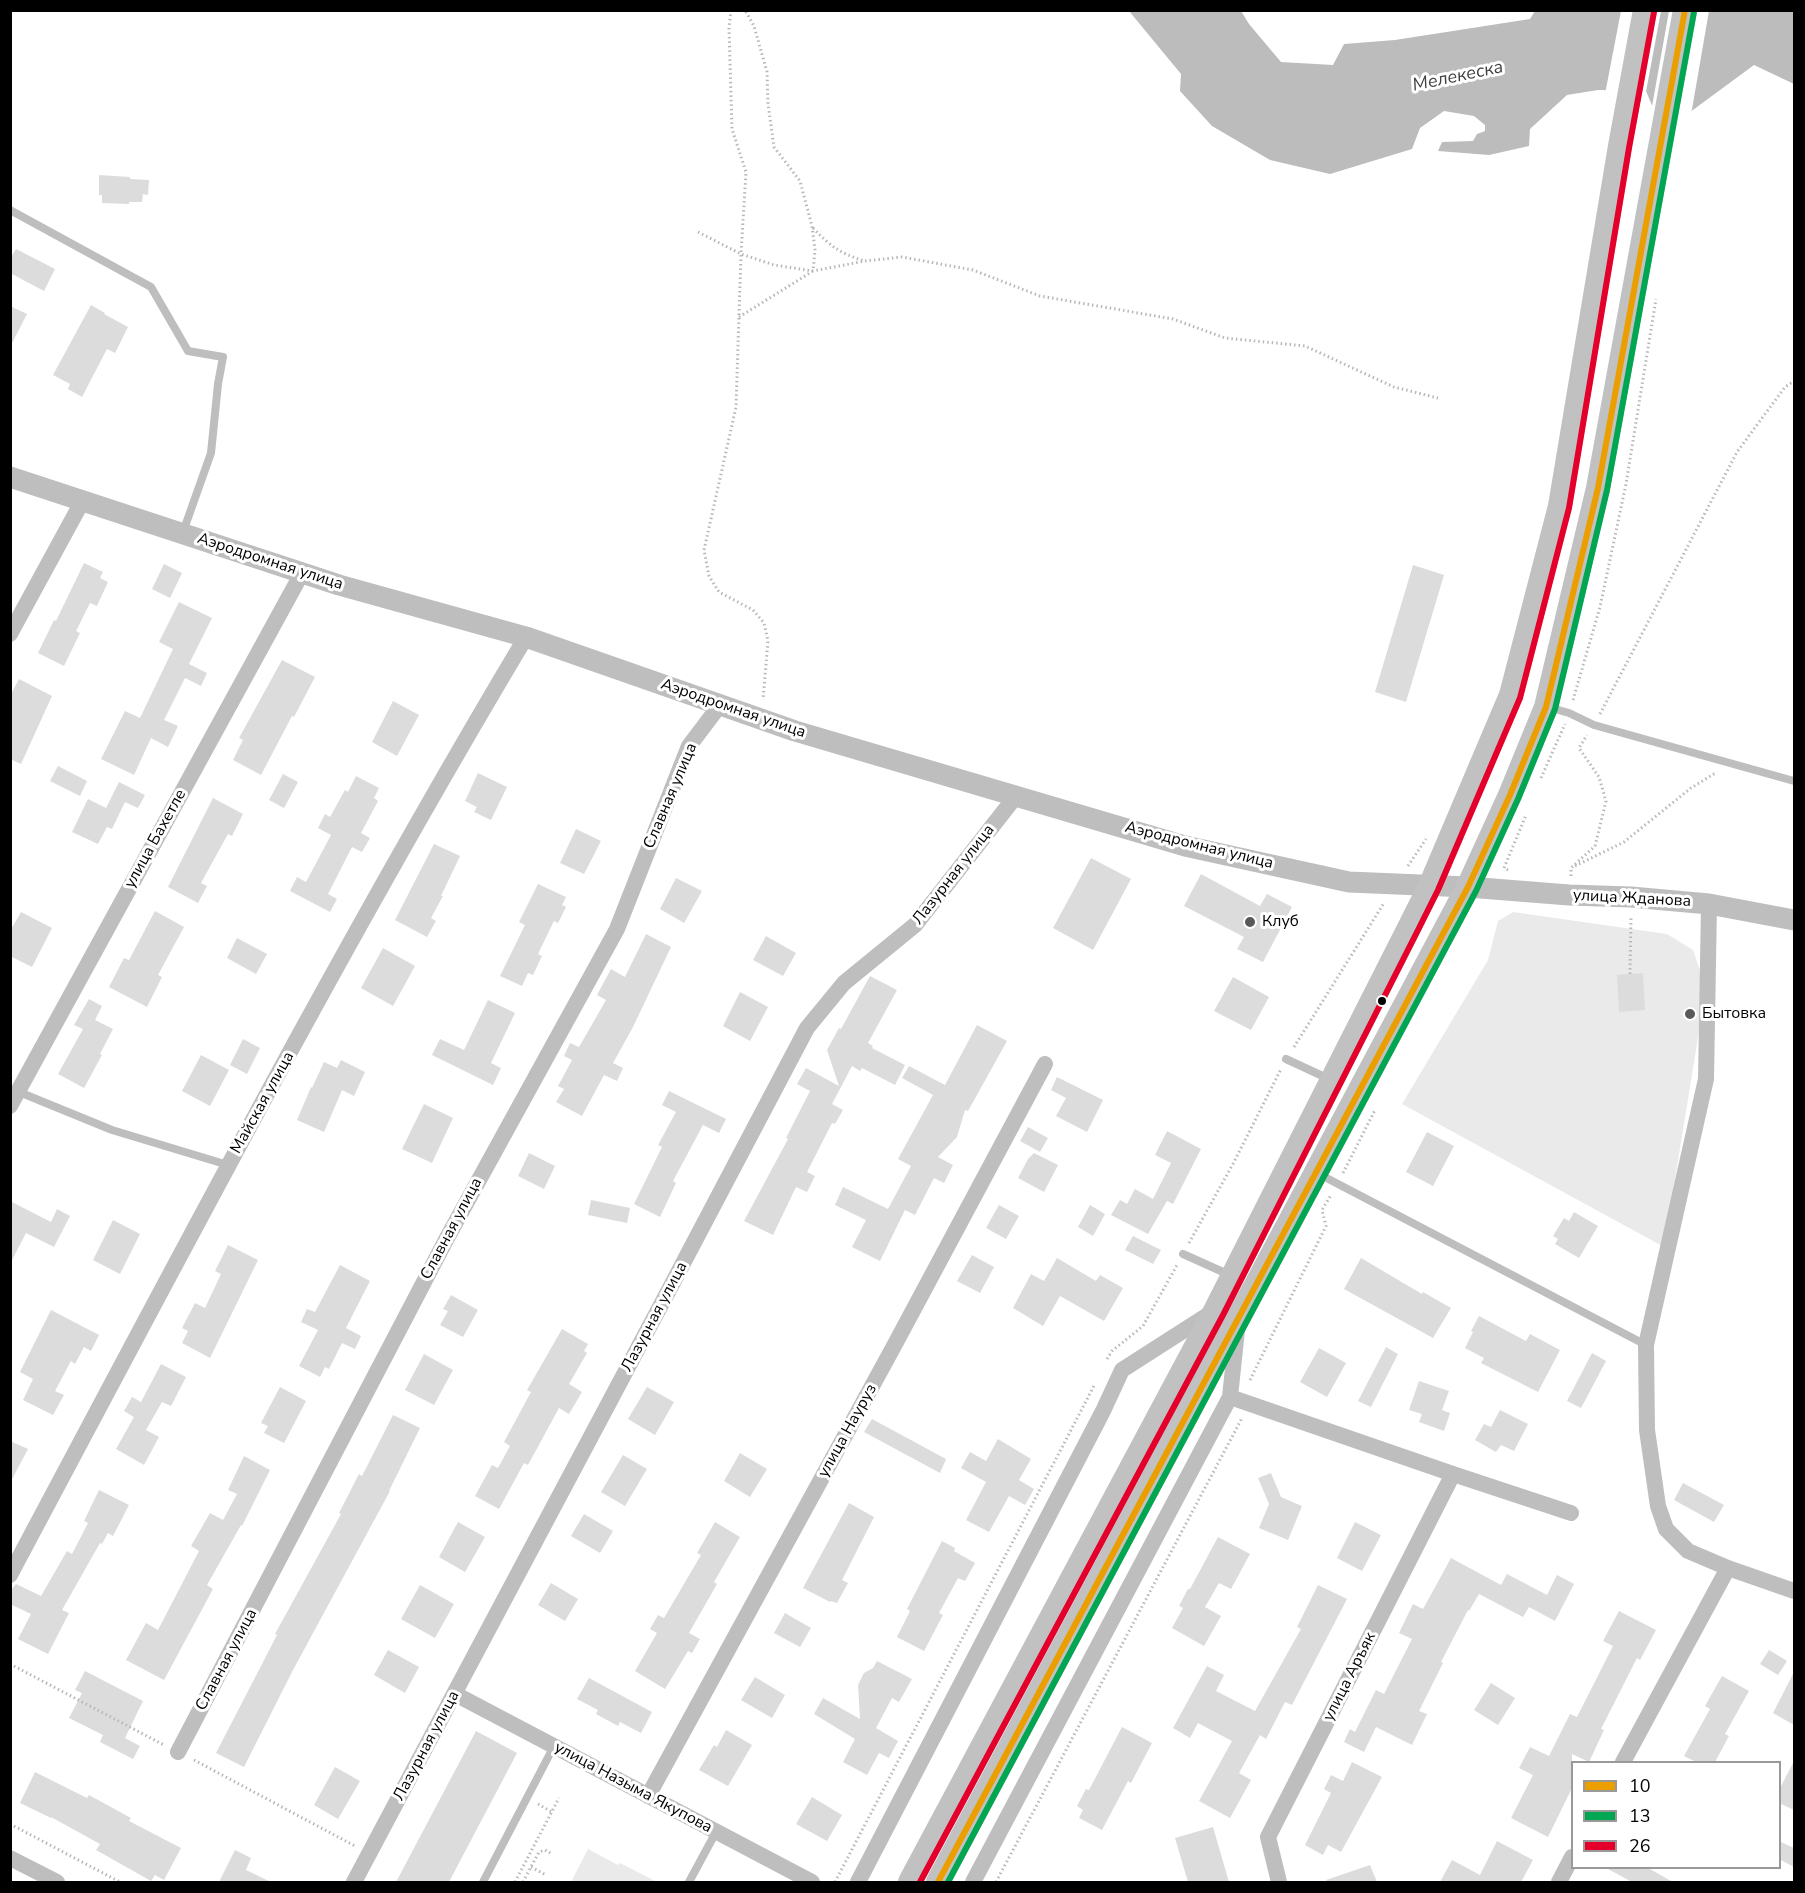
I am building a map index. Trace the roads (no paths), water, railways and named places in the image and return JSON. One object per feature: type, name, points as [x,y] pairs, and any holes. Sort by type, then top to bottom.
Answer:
[{"type":"main road","points":[[910,1882],[1215,1311],[1430,886],[1511,695],[1560,506],[1645,10]]},
{"type":"main road","points":[[939,1882],[1468,887],[1510,795],[1545,707],[1598,488],[1685,10]]},
{"type":"street","name":"Аэродромная улица","points":[[10,477],[350,588],[526,637],[795,731],[1185,846],[1349,882],[1468,887]]},
{"type":"street","points":[[10,634],[83,500]]},
{"type":"street","name":"улица Бахетле","points":[[15,1099],[302,573]]},
{"type":"street","name":"Майская улица","points":[[10,1575],[228,1165],[449,767],[526,637]]},
{"type":"street","name":"Славная улица","points":[[178,1752],[447,1238],[617,929],[689,746],[720,705]]},
{"type":"street","name":"Лазурная улица","points":[[354,1882],[807,1028],[844,983],[915,925],[1016,796]]},
{"type":"street","name":"улица Жданова","points":[[1468,887],[1569,896],[1631,897],[1708,904],[1794,920]]},
{"type":"street","points":[[1708,904],[1706,1078],[1646,1345],[1647,1430],[1658,1506],[1666,1529],[1688,1551],[1794,1591]]},
{"type":"street","name":"улица Науруз","points":[[648,1796],[1045,1064]]},
{"type":"street","points":[[858,1882],[1122,1370],[1215,1311]]},
{"type":"street","points":[[972,1882],[1230,1397],[1238,1317]]},
{"type":"street","points":[[1230,1397],[1571,1513]]},
{"type":"street","name":"улица Аръяк","points":[[1279,1882],[1268,1837],[1453,1474]]},
{"type":"street","points":[[1624,1761],[1728,1568]]},
{"type":"street","name":"улица Назыма Якупова","points":[[455,1694],[808,1882]]},
{"type":"street","points":[[10,1858],[57,1882]]},
{"type":"street","points":[[1559,1882],[1571,1859]]},
{"type":"lane","points":[[10,210],[151,286],[188,351],[223,357],[211,453],[182,533]]},
{"type":"lane","points":[[1545,707],[1594,725],[1794,781]]},
{"type":"lane","points":[[1286,1059],[1331,1080]]},
{"type":"lane","points":[[15,1099],[228,1165]]},
{"type":"lane","points":[[1316,1172],[1646,1345]]},
{"type":"lane","points":[[1183,1254],[1232,1276]]},
{"type":"lane","points":[[483,1882],[554,1746]]},
{"type":"lane","points":[[689,1882],[716,1832]]},
{"type":"water","name":"Мелекеска","points":[[1129,11],[1241,11],[1281,62],[1333,65],[1344,44],[1395,40],[1530,19],[1535,11],[1794,11],[1794,84],[1754,65],[1663,132],[1646,91],[1598,90],[1567,95],[1530,129],[1529,146],[1489,155],[1438,151],[1442,142],[1473,141],[1477,134],[1485,131],[1485,125],[1474,116],[1444,111],[1420,128],[1412,149],[1330,174],[1270,160],[1212,126],[1180,91],[1181,74]]},
{"type":"place","name":"Клуб","points":[[1250,922]]},
{"type":"place","name":"Бытовка","points":[[1690,1014]]}]
